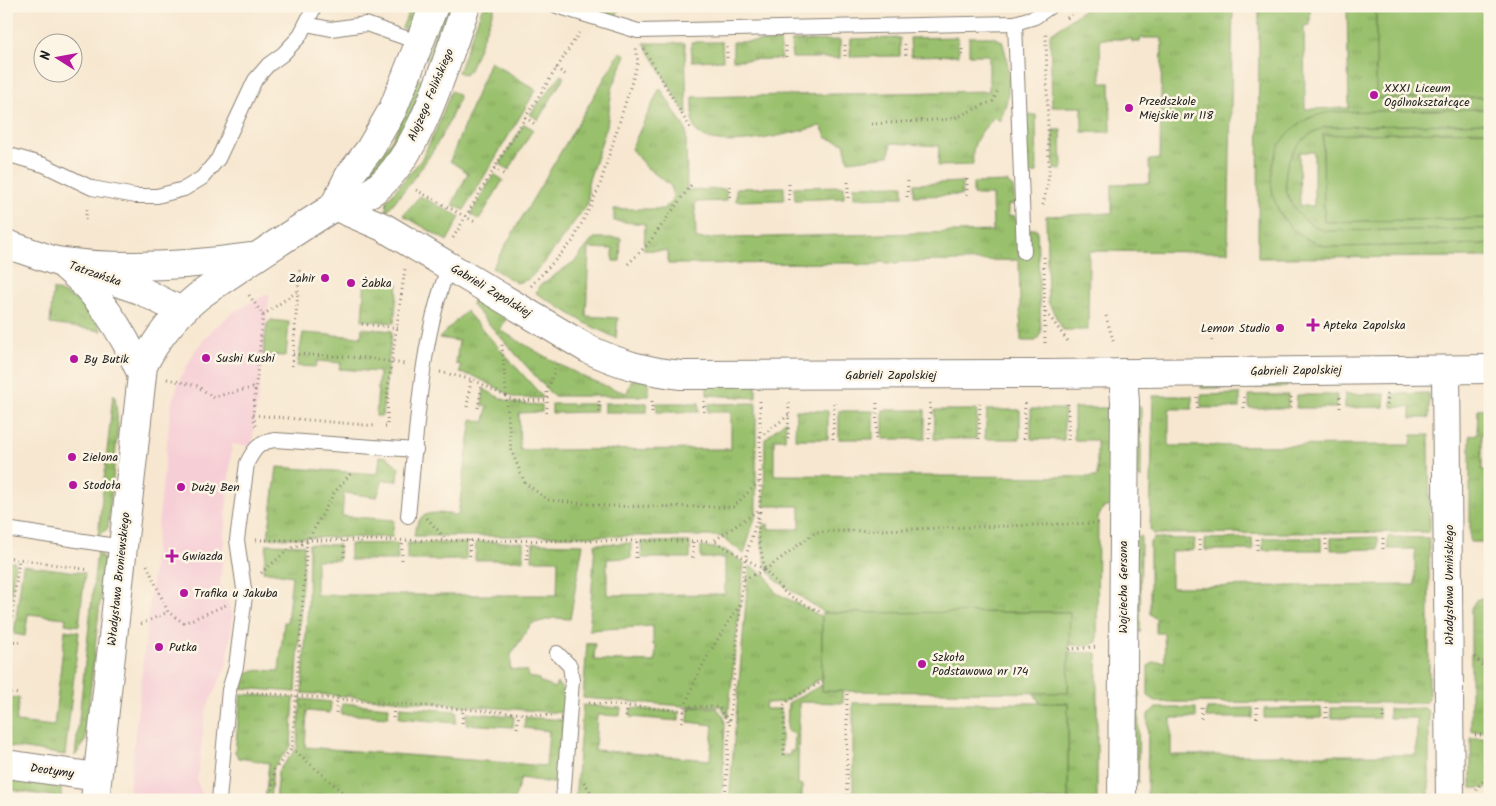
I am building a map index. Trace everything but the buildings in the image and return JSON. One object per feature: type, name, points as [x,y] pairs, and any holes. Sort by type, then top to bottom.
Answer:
[{"type":"street","points":[[334,206],[349,176],[390,116],[434,6]]},
{"type":"street","name":"Alojzego Felińskiego","points":[[181,311],[219,281],[334,206],[366,196],[378,187],[397,166],[424,117],[466,6]]},
{"type":"street","name":"Gabrieli Zapolskiej","points":[[334,206],[450,253],[515,305],[588,348],[624,365],[644,371],[681,375],[760,375],[1490,370]]},
{"type":"street","name":"Tatrzańska","points":[[6,244],[140,290],[181,311]]},
{"type":"street","points":[[57,261],[151,266],[214,262],[258,256]]},
{"type":"street","points":[[57,261],[78,277],[100,302],[152,376]]},
{"type":"street","name":"Władysława Broniewskiego","points":[[96,788],[122,548],[152,376],[155,344],[181,311]]},
{"type":"street","name":"Władysława Umińskiego","points":[[1446,370],[1462,796]]},
{"type":"street","name":"Wojciecha Gersona","points":[[1122,800],[1125,402],[1123,374]]},
{"type":"street","name":"Deotymy","points":[[6,764],[96,788]]},
{"type":"lane","points":[[6,154],[44,165],[92,188],[150,196],[171,194],[184,189],[202,178],[218,159],[255,80],[268,65],[293,43],[315,6]]},
{"type":"lane","points":[[557,6],[639,36],[1015,23],[1035,16],[1050,6]]},
{"type":"lane","points":[[1015,23],[1024,252]]},
{"type":"lane","points":[[306,24],[331,29],[366,24],[420,43]]},
{"type":"lane","points":[[408,516],[424,368],[430,333],[450,253]]},
{"type":"lane","points":[[219,800],[229,690],[236,667],[244,596],[237,540],[247,463],[252,452],[260,444],[275,440],[416,450]]},
{"type":"lane","points":[[6,529],[122,548]]},
{"type":"lane","points":[[557,653],[570,666],[569,718],[563,800]]},
{"type":"path","points":[[1060,23],[1083,6]]},
{"type":"path","points":[[1042,208],[1049,176],[1044,34],[1052,29]]},
{"type":"path","points":[[450,253],[466,216],[580,30]]},
{"type":"path","points":[[515,305],[573,241],[599,188],[638,62],[635,39],[639,36],[690,128]]},
{"type":"path","points":[[556,68],[566,75]]},
{"type":"path","points":[[871,124],[952,119],[993,101],[999,88]]},
{"type":"path","points":[[525,118],[536,125]]},
{"type":"path","points":[[494,168],[505,175]]},
{"type":"path","points":[[967,179],[967,195]]},
{"type":"path","points":[[907,197],[908,180]]},
{"type":"path","points":[[848,182],[848,198]]},
{"type":"path","points":[[789,184],[789,200]]},
{"type":"path","points":[[628,264],[648,244],[691,185]]},
{"type":"path","points":[[730,186],[730,201]]},
{"type":"path","points":[[416,190],[477,223]]},
{"type":"path","points":[[1044,254],[1045,345]]},
{"type":"path","points":[[253,415],[387,427],[392,361],[406,264]]},
{"type":"path","points":[[292,366],[300,268]]},
{"type":"path","points":[[263,315],[298,291]]},
{"type":"path","points":[[249,295],[263,315],[253,415],[260,444]]},
{"type":"path","points":[[1045,312],[1070,344]]},
{"type":"path","points":[[1106,316],[1114,344]]},
{"type":"path","points":[[362,324],[398,328]]},
{"type":"path","points":[[1213,339],[1213,344]]},
{"type":"path","points":[[502,345],[511,450],[525,483],[548,500],[608,506],[733,506],[760,481]]},
{"type":"path","points":[[293,354],[392,361],[471,379],[507,399],[515,401],[548,400]]},
{"type":"path","points":[[547,413],[547,391],[557,364]]},
{"type":"path","points":[[760,375],[760,510],[758,537],[765,570]]},
{"type":"path","points":[[152,376],[197,386],[213,397],[256,387]]},
{"type":"path","points":[[467,407],[471,379]]},
{"type":"path","points":[[478,408],[482,384]]},
{"type":"path","points":[[1291,391],[1291,408]]},
{"type":"path","points":[[1340,391],[1340,408]]},
{"type":"path","points":[[1387,391],[1387,408]]},
{"type":"path","points":[[599,400],[599,412]]},
{"type":"path","points":[[652,401],[652,412]]},
{"type":"path","points":[[704,401],[704,412]]},
{"type":"path","points":[[788,439],[789,401]]},
{"type":"path","points":[[833,439],[834,402]]},
{"type":"path","points":[[876,402],[876,439]]},
{"type":"path","points":[[929,439],[930,402]]},
{"type":"path","points":[[980,402],[980,439]]},
{"type":"path","points":[[1024,439],[1025,402]]},
{"type":"path","points":[[1068,402],[1068,440]]},
{"type":"path","points":[[760,438],[789,414]]},
{"type":"path","points":[[272,800],[274,770],[292,748],[298,695],[307,542],[334,493],[351,472]]},
{"type":"path","points":[[714,541],[760,510]]},
{"type":"path","points":[[725,800],[729,724],[746,559],[760,510]]},
{"type":"path","points":[[744,579],[765,570],[816,532],[1123,521]]},
{"type":"path","points":[[1383,534],[1383,549]]},
{"type":"path","points":[[1200,535],[1200,550]]},
{"type":"path","points":[[1257,535],[1257,550]]},
{"type":"path","points":[[1326,535],[1326,550]]},
{"type":"path","points":[[237,540],[307,542],[402,540],[714,541],[765,570],[786,594],[822,613]]},
{"type":"path","points":[[402,540],[402,560]]},
{"type":"path","points":[[469,540],[470,560]]},
{"type":"path","points":[[527,540],[527,560]]},
{"type":"path","points":[[344,541],[344,560]]},
{"type":"path","points":[[636,558],[637,541]]},
{"type":"path","points":[[693,541],[693,558]]},
{"type":"path","points":[[147,565],[168,612],[184,623],[244,596],[263,571],[289,549],[307,542]]},
{"type":"path","points":[[6,557],[90,570]]},
{"type":"path","points":[[6,666],[18,559]]},
{"type":"path","points":[[682,722],[683,711],[721,633],[741,603]]},
{"type":"path","points":[[141,624],[168,612]]},
{"type":"path","points":[[9,641],[24,642]]},
{"type":"path","points":[[1471,653],[1490,674]]},
{"type":"path","points":[[1478,661],[1490,664]]},
{"type":"path","points":[[784,755],[784,705],[787,700],[805,693],[823,681]]},
{"type":"path","points":[[229,690],[569,718]]},
{"type":"path","points":[[847,691],[847,800]]},
{"type":"path","points":[[6,692],[19,694]]},
{"type":"path","points":[[336,713],[337,698]]},
{"type":"path","points":[[579,702],[683,711],[687,711],[689,706],[719,707],[729,724]]},
{"type":"path","points":[[393,718],[394,703]]},
{"type":"path","points":[[1201,705],[1201,718]]},
{"type":"path","points":[[1257,705],[1257,718]]},
{"type":"path","points":[[1326,705],[1326,718]]},
{"type":"path","points":[[1384,705],[1384,718]]},
{"type":"path","points":[[626,717],[627,706]]},
{"type":"path","points":[[462,723],[463,708]]},
{"type":"path","points":[[517,728],[518,713]]},
{"type":"path","points":[[1467,734],[1490,735]]},
{"type":"path","points":[[292,748],[351,800]]},
{"type":"path","points":[[1462,796],[1490,772]]},
{"type":"shaded area","points":[[270,293],[252,446],[232,444],[220,584],[233,615],[227,665],[206,709],[197,781],[204,800],[128,800],[171,406],[179,381],[196,349],[212,330],[235,311]]},
{"type":"green space","points":[[411,6],[421,6],[413,28],[408,30],[402,28]]},
{"type":"green space","points":[[445,6],[453,6],[432,62],[425,59]]},
{"type":"green space","points":[[483,6],[495,6],[470,70],[465,75],[458,72]]},
{"type":"green space","points":[[582,6],[620,6],[616,17]]},
{"type":"green space","points":[[1089,6],[1233,6],[1228,252],[1089,251],[1088,330],[1063,330],[1048,302],[1046,216],[1112,213],[1112,184],[1150,183],[1149,160],[1160,159],[1162,38],[1141,38],[1140,42],[1132,42],[1132,39],[1100,39],[1101,83],[1110,83],[1111,132],[1082,132],[1082,107],[1052,107],[1050,34]]},
{"type":"green space","points":[[1259,6],[1310,6],[1310,25],[1304,26],[1305,109],[1349,108],[1347,6],[1376,6],[1377,98],[1490,97],[1490,109],[1333,112],[1309,118],[1287,135],[1278,211],[1288,225],[1307,239],[1331,247],[1490,244],[1490,257],[1258,258]]},
{"type":"green space","points":[[1376,6],[1490,6],[1490,97],[1376,98]]},
{"type":"green space","points":[[958,37],[959,55],[911,56],[910,38]]},
{"type":"green space","points":[[969,37],[993,37],[1002,41],[1009,81],[1007,101],[1000,121],[994,117],[977,138],[973,150],[973,165],[938,166],[939,146],[891,143],[889,156],[848,161],[844,143],[827,138],[821,126],[772,137],[731,142],[713,140],[700,135],[693,124],[693,97],[989,91],[989,55],[969,55]]},
{"type":"green space","points":[[900,38],[900,56],[850,57],[851,39]]},
{"type":"green space","points":[[840,40],[840,58],[792,58],[791,41]]},
{"type":"green space","points":[[780,41],[781,59],[733,60],[733,42]]},
{"type":"green space","points":[[691,42],[722,42],[723,60],[692,61]]},
{"type":"green space","points":[[644,43],[685,43],[687,116]]},
{"type":"green space","points":[[620,52],[626,55],[612,89],[607,126],[588,183],[588,203],[544,263],[529,279],[517,283],[492,268]]},
{"type":"green space","points":[[490,61],[536,90],[464,210],[452,205],[468,173],[450,161]]},
{"type":"green space","points":[[561,75],[564,77],[538,120],[530,114]]},
{"type":"green space","points":[[418,78],[425,81],[403,131],[385,159],[361,184],[345,196],[376,162],[392,139]]},
{"type":"green space","points":[[660,88],[686,130],[687,190],[726,189],[726,201],[695,202],[696,239],[993,231],[992,195],[973,195],[973,183],[1007,182],[1013,187],[1015,204],[1008,205],[1008,216],[1015,216],[1019,257],[1030,256],[1029,229],[1037,229],[1041,333],[1036,341],[1021,341],[1019,260],[898,262],[898,264],[879,262],[878,265],[859,265],[853,263],[668,264],[668,251],[644,250],[645,224],[614,221],[614,209],[663,209],[673,199],[671,186],[646,167],[631,149]]},
{"type":"green space","points":[[451,91],[458,94],[459,98],[445,130],[419,171],[386,212],[387,200],[421,160],[436,130]]},
{"type":"green space","points":[[1490,109],[1490,123],[1325,127],[1308,136],[1295,149],[1288,163],[1285,179],[1288,195],[1295,209],[1308,222],[1325,231],[1490,229],[1490,244],[1331,247],[1305,238],[1286,221],[1275,201],[1271,178],[1275,155],[1287,135],[1306,120],[1333,112]]},
{"type":"green space","points":[[1024,115],[1036,115],[1037,173],[1026,175]]},
{"type":"green space","points":[[1490,123],[1490,131],[1323,135],[1324,222],[1490,218],[1490,229],[1325,231],[1308,222],[1295,209],[1288,195],[1285,179],[1288,163],[1295,149],[1308,136],[1325,127]],"holes":[[[1299,152],[1314,152],[1314,206],[1300,206]]]},
{"type":"green space","points":[[524,124],[533,129],[509,170],[500,164]]},
{"type":"green space","points":[[1053,130],[1061,130],[1062,170],[1054,169]]},
{"type":"green space","points":[[1490,131],[1490,218],[1324,222],[1323,135]]},
{"type":"green space","points":[[494,174],[503,180],[479,220],[471,214]]},
{"type":"green space","points":[[962,182],[962,195],[914,196],[914,184]]},
{"type":"green space","points":[[903,185],[903,197],[854,198],[854,186]]},
{"type":"green space","points":[[844,186],[844,198],[795,200],[794,187]]},
{"type":"green space","points":[[784,187],[784,200],[736,201],[736,188]]},
{"type":"green space","points":[[420,196],[460,217],[447,241],[403,215]]},
{"type":"green space","points":[[594,238],[621,238],[620,261],[613,261],[613,249],[589,248],[586,316],[618,318],[616,338],[587,324],[536,293],[539,286],[575,261]]},
{"type":"green space","points":[[365,278],[398,283],[394,323],[362,320]]},
{"type":"green space","points":[[53,289],[69,296],[82,305],[93,316],[102,331],[50,324]]},
{"type":"green space","points":[[474,295],[508,315],[500,330],[546,357],[577,374],[627,393],[632,378],[649,381],[649,396],[553,396],[472,305]]},
{"type":"green space","points":[[466,311],[542,398],[516,398],[474,376],[460,373],[461,365],[456,364],[459,341],[439,338]]},
{"type":"green space","points":[[271,320],[289,322],[286,356],[263,355],[267,324]]},
{"type":"green space","points":[[362,328],[392,331],[382,416],[376,416],[379,372],[339,369],[341,363],[317,361],[316,367],[297,366],[303,333],[361,337]]},
{"type":"green space","points":[[1201,379],[1287,379],[1287,387],[1201,388]]},
{"type":"green space","points":[[707,383],[756,383],[756,398],[707,395]]},
{"type":"green space","points":[[484,389],[512,402],[542,405],[542,412],[519,413],[520,450],[731,449],[731,412],[708,412],[708,404],[756,403],[756,514],[744,554],[724,538],[718,536],[414,536],[419,520],[424,516],[435,513],[458,515],[472,419],[485,422],[487,406],[482,406]]},
{"type":"green space","points":[[1429,393],[1429,418],[1411,418],[1411,407],[1392,407],[1392,394]]},
{"type":"green space","points":[[1240,394],[1240,408],[1201,408],[1201,395]]},
{"type":"green space","points":[[1345,394],[1385,394],[1384,407],[1345,408]]},
{"type":"green space","points":[[113,395],[115,395],[118,427],[108,528],[98,536]]},
{"type":"green space","points":[[1249,395],[1288,395],[1288,408],[1249,408]]},
{"type":"green space","points":[[1297,395],[1337,395],[1336,408],[1296,408]]},
{"type":"green space","points":[[1153,396],[1192,396],[1192,409],[1169,409],[1169,446],[1411,445],[1412,435],[1429,435],[1430,530],[1428,532],[1154,534],[1150,530]]},
{"type":"green space","points":[[604,403],[647,403],[647,412],[604,412]]},
{"type":"green space","points":[[657,403],[699,403],[699,412],[657,412]]},
{"type":"green space","points":[[552,404],[596,404],[595,412],[552,413]]},
{"type":"green space","points":[[1133,407],[1141,407],[1141,479],[1133,472]]},
{"type":"green space","points":[[1074,408],[1118,408],[1118,504],[1103,508],[1098,518],[1097,642],[1088,646],[1069,645],[1069,612],[825,613],[777,581],[766,566],[761,537],[763,526],[768,524],[768,529],[800,529],[800,506],[764,506],[765,439],[786,420],[785,439],[774,439],[774,475],[1097,477],[1097,440],[1074,440]]},
{"type":"green space","points":[[1490,408],[1490,433],[1482,433],[1482,470],[1490,471],[1490,542],[1470,542],[1470,435],[1477,434],[1478,409]]},
{"type":"green space","points":[[1031,409],[1064,409],[1064,440],[1031,439]]},
{"type":"green space","points":[[796,410],[828,411],[828,439],[795,439]]},
{"type":"green space","points":[[883,410],[925,410],[925,439],[883,439]]},
{"type":"green space","points":[[935,410],[977,410],[976,439],[934,439]]},
{"type":"green space","points":[[987,410],[1020,410],[1020,439],[985,439]]},
{"type":"green space","points":[[839,411],[873,411],[873,439],[839,439]]},
{"type":"green space","points":[[380,456],[387,457],[399,467],[398,481],[383,480],[377,497],[344,493],[342,516],[394,520],[392,537],[268,538],[277,467],[378,474]]},
{"type":"green space","points":[[1141,536],[1140,633],[1134,626],[1136,538]]},
{"type":"green space","points":[[1378,537],[1378,549],[1331,550],[1331,538]]},
{"type":"green space","points":[[1388,537],[1429,538],[1429,699],[1424,703],[1157,702],[1148,696],[1148,666],[1155,662],[1165,662],[1164,633],[1156,633],[1156,619],[1150,614],[1150,542],[1154,538],[1195,539],[1194,550],[1171,551],[1171,587],[1415,585],[1415,549],[1388,549]]},
{"type":"green space","points":[[1252,538],[1253,550],[1205,550],[1205,539]]},
{"type":"green space","points":[[1263,538],[1321,538],[1321,550],[1263,550]]},
{"type":"green space","points":[[476,542],[523,542],[523,560],[475,560]]},
{"type":"green space","points":[[641,542],[690,542],[690,558],[642,558]]},
{"type":"green space","points":[[397,543],[398,560],[350,560],[350,544]]},
{"type":"green space","points":[[407,543],[466,543],[466,560],[407,560]]},
{"type":"green space","points":[[533,543],[583,544],[570,619],[554,618],[531,624],[511,655],[510,669],[527,671],[528,677],[539,679],[539,681],[554,688],[557,683],[560,686],[565,701],[564,713],[302,693],[308,603],[309,544],[339,545],[339,560],[316,560],[316,595],[557,595],[558,560],[532,560]]},
{"type":"green space","points":[[631,543],[631,558],[607,559],[607,595],[725,594],[725,558],[701,558],[701,546],[725,550],[744,563],[728,718],[721,706],[684,706],[583,698],[587,643],[595,644],[594,660],[655,662],[656,645],[653,645],[653,626],[589,630],[595,544]]},
{"type":"green space","points":[[267,544],[304,545],[296,692],[240,688],[245,676],[249,673],[260,670],[279,671],[284,622],[287,622],[292,576],[263,571]]},
{"type":"green space","points":[[97,551],[103,558],[104,564],[85,741],[75,756]]},
{"type":"green space","points":[[6,561],[15,562],[6,636]]},
{"type":"green space","points":[[23,565],[85,573],[79,626],[65,624],[66,618],[28,614],[25,636],[14,634]]},
{"type":"green space","points":[[749,566],[766,575],[775,592],[822,617],[822,678],[783,702],[766,703],[765,709],[781,709],[781,755],[790,755],[790,751],[794,751],[795,734],[787,731],[788,703],[822,685],[823,691],[842,691],[843,703],[799,702],[798,784],[802,785],[802,800],[729,800]]},
{"type":"green space","points":[[1490,597],[1490,731],[1471,731],[1471,608],[1476,600]]},
{"type":"green space","points":[[1070,612],[1068,693],[822,691],[822,613]]},
{"type":"green space","points":[[65,630],[79,632],[65,755],[6,746],[7,697],[19,698],[16,722],[54,726]]},
{"type":"green space","points":[[1069,652],[1097,653],[1097,800],[1068,800],[1068,703],[1040,703],[1033,692],[1068,692]]},
{"type":"green space","points":[[1139,689],[1138,783],[1134,779],[1131,698]]},
{"type":"green space","points":[[241,694],[294,698],[291,746],[273,768],[270,800],[265,800],[269,763],[239,758],[235,752]]},
{"type":"green space","points":[[301,699],[331,702],[330,713],[307,711],[305,747],[546,766],[549,731],[524,728],[525,717],[563,720],[558,784],[521,778],[514,800],[275,800],[278,771],[297,748]]},
{"type":"green space","points":[[342,703],[389,707],[388,717],[341,714]]},
{"type":"green space","points":[[853,703],[1068,703],[1068,800],[853,800]]},
{"type":"green space","points":[[583,705],[621,708],[620,716],[597,715],[595,750],[710,760],[713,725],[688,722],[689,707],[717,708],[724,717],[725,724],[722,800],[575,800]]},
{"type":"green space","points":[[400,707],[457,711],[456,723],[399,718]]},
{"type":"green space","points":[[631,708],[679,712],[679,721],[630,717]]},
{"type":"green space","points":[[1156,708],[1196,708],[1196,718],[1171,718],[1171,755],[1416,755],[1417,718],[1389,718],[1389,709],[1424,708],[1429,712],[1429,800],[1147,798],[1148,714]]},
{"type":"green space","points":[[1253,708],[1253,718],[1206,718],[1207,709]]},
{"type":"green space","points":[[1321,708],[1322,718],[1264,718],[1264,709]]},
{"type":"green space","points":[[1331,708],[1379,708],[1379,718],[1331,718]]},
{"type":"green space","points":[[467,713],[514,716],[513,727],[466,724]]},
{"type":"green space","points":[[1471,738],[1490,738],[1490,788],[1471,788]]},
{"type":"green space","points":[[6,776],[61,786],[61,798],[6,789]]},
{"type":"place","name":"XXXI Liceum Ogólnokształcące","points":[[1374,95]]},
{"type":"place","name":"Przedszkole Miejskie nr 118","points":[[1129,108]]},
{"type":"place","name":"Zahir","points":[[325,278]]},
{"type":"place","name":"Żabka","points":[[351,283]]},
{"type":"place","name":"Apteka Zapolska","points":[[1313,325]]},
{"type":"place","name":"Lemon Studio","points":[[1280,328]]},
{"type":"place","name":"Sushi Kushi","points":[[206,358]]},
{"type":"place","name":"By Butik","points":[[74,359]]},
{"type":"place","name":"Zielona","points":[[72,457]]},
{"type":"place","name":"Stodoła","points":[[73,485]]},
{"type":"place","name":"Duży Ben","points":[[181,487]]},
{"type":"place","name":"Gwiazda","points":[[172,556]]},
{"type":"place","name":"Trafika u Jakuba","points":[[184,593]]},
{"type":"place","name":"Putka","points":[[159,647]]},
{"type":"place","name":"Szkoła Podstawowa nr 174","points":[[922,664]]}]
